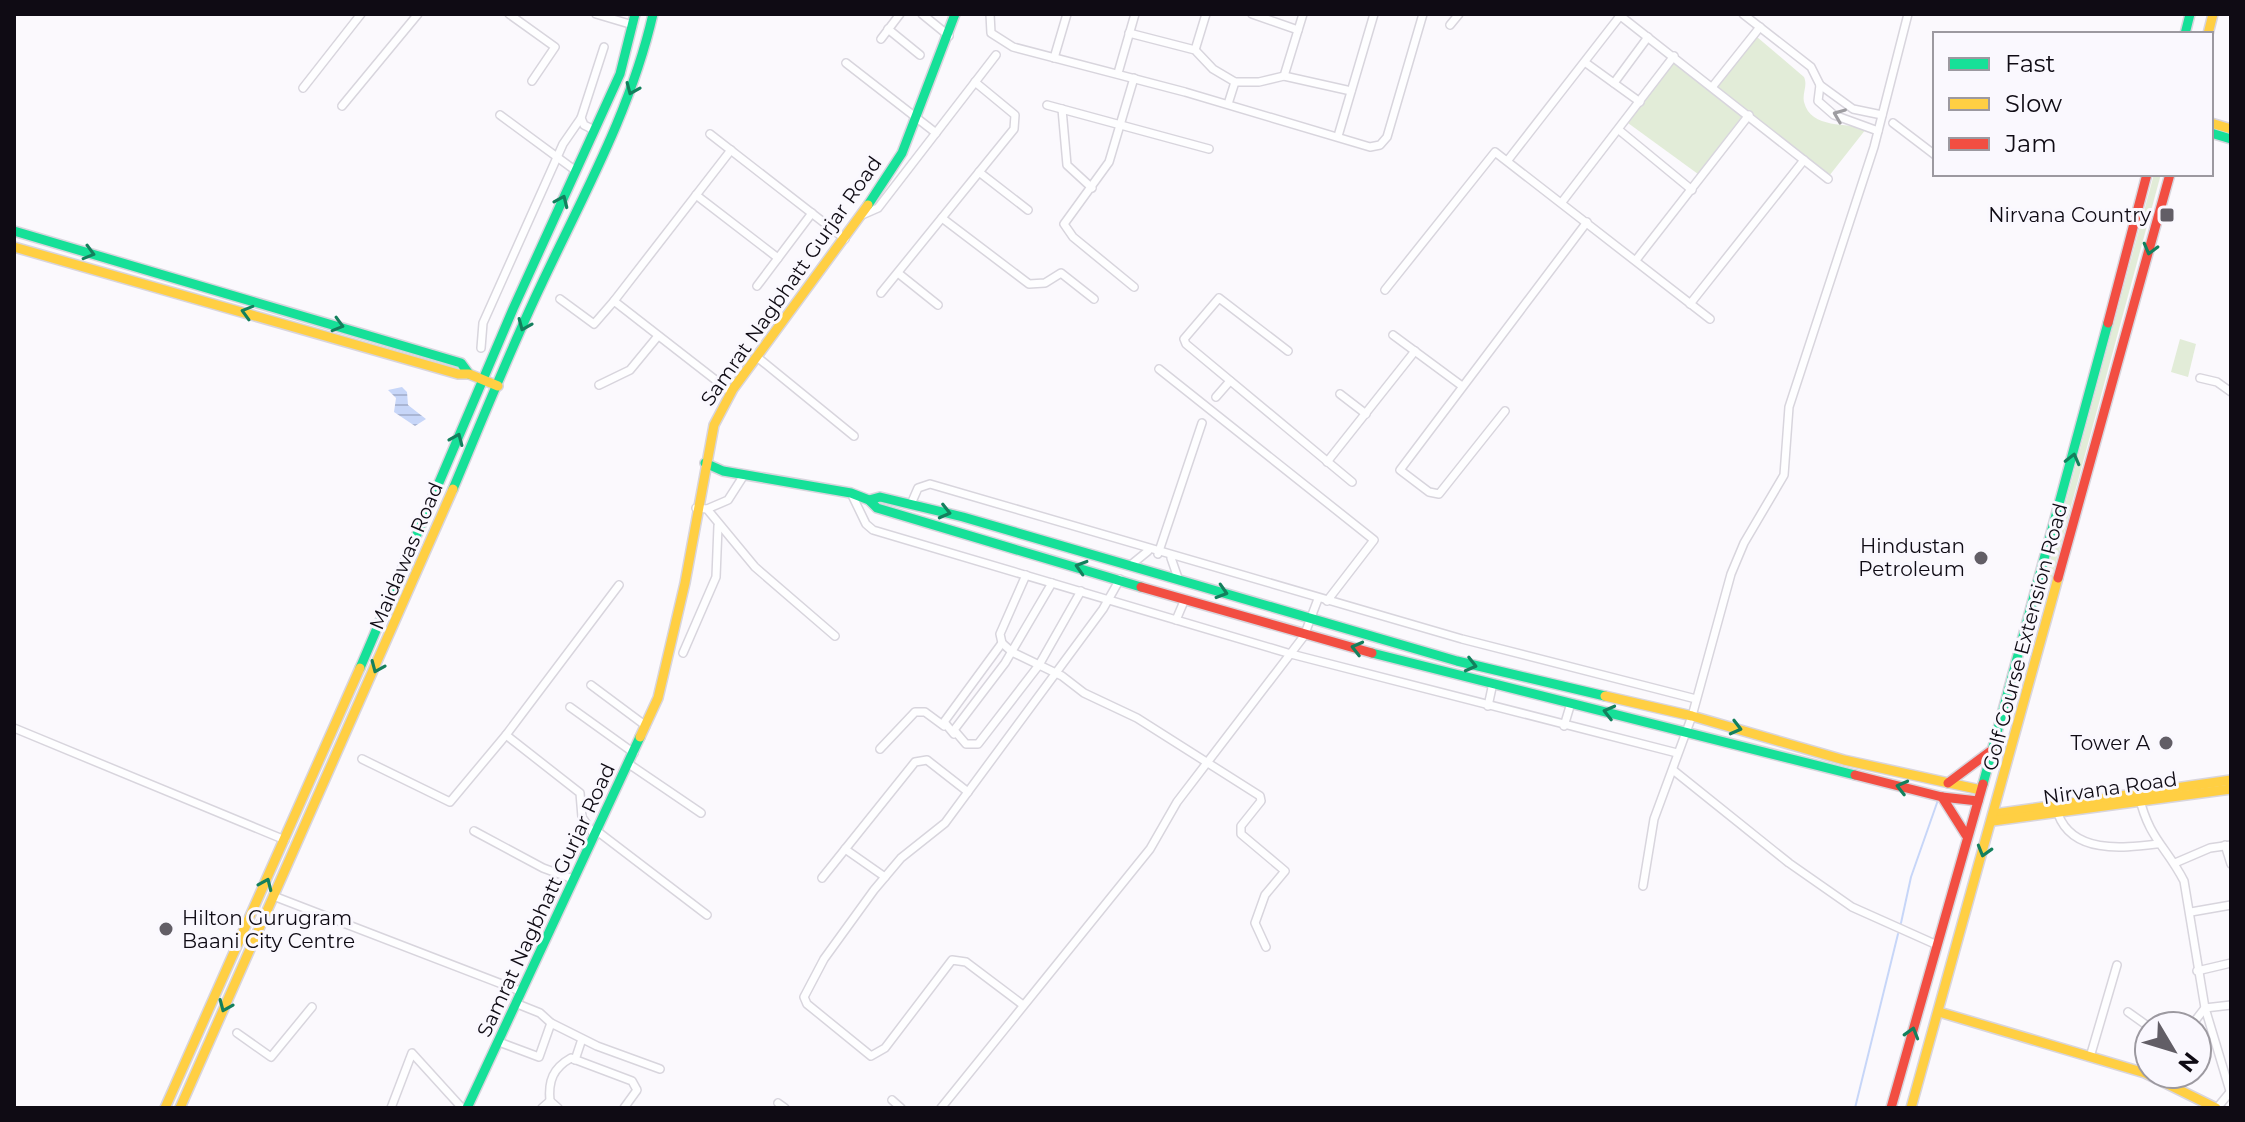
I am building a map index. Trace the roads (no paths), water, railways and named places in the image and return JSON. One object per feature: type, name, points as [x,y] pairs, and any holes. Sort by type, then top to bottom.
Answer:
[{"type":"street","points":[[303,88],[361,14]]},
{"type":"street","points":[[342,106],[418,14]]},
{"type":"street","points":[[509,14],[555,47],[532,81]]},
{"type":"street","points":[[596,14],[633,25]]},
{"type":"street","name":"Maidawas Road","points":[[165,1108],[620,74],[635,14]]},
{"type":"street","name":"Maidawas Road","points":[[180,1108],[234,983],[276,897],[498,386],[634,86],[653,14]]},
{"type":"street","points":[[881,39],[900,14]]},
{"type":"street","points":[[922,14],[949,36]]},
{"type":"street","name":"Samrat Nagbhatt Gurjar Road","points":[[464,1108],[499,1042],[658,698],[702,508],[705,463],[714,425],[731,392],[845,239],[902,153],[918,118],[955,14]]},
{"type":"street","points":[[1054,58],[1067,14]]},
{"type":"street","points":[[1118,73],[1135,14]]},
{"type":"street","points":[[1195,50],[1206,14]]},
{"type":"street","points":[[1252,14],[1298,30]]},
{"type":"street","points":[[1284,76],[1303,14]]},
{"type":"street","points":[[1338,136],[1374,14]]},
{"type":"street","points":[[988,15],[991,33],[999,41],[1370,147],[1380,145],[1387,137],[1423,14]]},
{"type":"street","points":[[1450,25],[1459,14]]},
{"type":"street","points":[[1743,14],[1811,67],[1820,85],[1853,109],[1882,115]]},
{"type":"street","points":[[1643,886],[1654,819],[1692,716],[1735,562],[1784,475],[1789,407],[1878,131],[1908,14]]},
{"type":"street","points":[[1508,160],[1586,63],[1619,15],[1828,179]]},
{"type":"street","points":[[1713,86],[1760,27]]},
{"type":"street","points":[[888,29],[920,55]]},
{"type":"street","points":[[1129,33],[1195,50],[1213,69],[1235,82],[1259,82],[1284,76],[1351,91]]},
{"type":"street","points":[[1614,83],[1648,37]]},
{"type":"street","points":[[481,348],[483,323],[558,157],[581,118],[604,47]]},
{"type":"street","points":[[862,215],[878,208],[996,55]]},
{"type":"street","points":[[1562,202],[1674,56]]},
{"type":"street","points":[[846,63],[936,133]]},
{"type":"street","points":[[1586,63],[1640,102]]},
{"type":"street","points":[[1134,78],[1109,162],[1066,219],[1065,228],[1134,287]]},
{"type":"street","points":[[881,293],[1014,129],[1017,118],[975,82]]},
{"type":"street","points":[[1228,104],[1235,82]]},
{"type":"street","points":[[1820,85],[1818,101],[1826,110],[1878,131]]},
{"type":"street","points":[[1047,105],[1209,149]]},
{"type":"street","points":[[1062,109],[1067,165],[1092,188]]},
{"type":"street","points":[[500,115],[576,171]]},
{"type":"street","points":[[1636,260],[1749,115]]},
{"type":"street","points":[[581,118],[584,125],[594,130]]},
{"type":"street","points":[[1893,123],[1933,153]]},
{"type":"street","points":[[1619,130],[1692,190]]},
{"type":"street","points":[[710,134],[845,239]]},
{"type":"street","points":[[560,299],[594,324],[731,150]]},
{"type":"street","points":[[1385,290],[1491,155],[1498,153],[1710,319]]},
{"type":"street","points":[[1690,304],[1804,160]]},
{"type":"street","points":[[979,172],[1028,210]]},
{"type":"street","name":"Golf Course Extension Road","points":[[1891,1108],[2037,591],[2146,176]]},
{"type":"street","name":"Golf Course Extension Road","points":[[1911,1108],[2169,176]]},
{"type":"street","points":[[696,195],[778,258]]},
{"type":"street","points":[[757,286],[812,213]]},
{"type":"street","points":[[942,218],[1029,284],[1045,283],[1061,273],[1094,299]]},
{"type":"street","points":[[1505,411],[1439,494],[1429,492],[1402,473],[1401,467],[1587,222]]},
{"type":"street","points":[[14,231],[446,358],[461,363],[469,374]]},
{"type":"street","points":[[14,247],[458,374],[469,374],[498,386]]},
{"type":"street","points":[[898,273],[938,305]]},
{"type":"street","points":[[1288,351],[1229,303],[1216,300],[1184,340],[1352,482]]},
{"type":"street","points":[[614,301],[731,392]]},
{"type":"street","points":[[1393,335],[1462,386]]},
{"type":"street","points":[[599,385],[630,370],[658,336]]},
{"type":"street","points":[[1327,462],[1415,351]]},
{"type":"street","points":[[757,357],[854,436]]},
{"type":"street","points":[[1159,369],[1374,540],[1327,601]]},
{"type":"street","points":[[2200,378],[2217,382],[2231,392]]},
{"type":"street","points":[[1216,397],[1230,381]]},
{"type":"street","points":[[1340,394],[1366,414]]},
{"type":"street","points":[[1158,554],[1202,423]]},
{"type":"street","points":[[705,463],[744,475],[851,493],[869,500],[877,508],[1304,636],[1942,797],[1978,801]]},
{"type":"street","points":[[744,475],[728,500],[702,508],[755,567],[835,636]]},
{"type":"street","points":[[911,504],[918,488],[930,484],[1171,558],[1696,699]]},
{"type":"street","points":[[851,493],[873,530],[1291,654],[1677,753]]},
{"type":"street","points":[[869,500],[880,497],[911,504],[1132,564],[1457,661],[1692,716],[1844,760],[1981,790]]},
{"type":"street","points":[[683,653],[716,577],[718,524]]},
{"type":"street","points":[[1132,564],[1148,551]]},
{"type":"street","points":[[1171,558],[1178,578]]},
{"type":"street","points":[[1026,575],[1000,634],[1002,643],[1012,652],[1055,673],[1084,693],[1137,718],[1260,796],[1261,801],[1241,826],[1241,834],[1285,871],[1265,895],[1255,923],[1266,947]]},
{"type":"street","points":[[1023,1005],[966,962],[952,960],[885,1048],[871,1056],[807,1004],[804,997],[824,959],[885,877],[901,858],[945,823],[1110,600],[1120,579]]},
{"type":"street","points":[[954,734],[1012,652],[1052,583]]},
{"type":"street","points":[[362,759],[450,802],[506,735],[619,585]]},
{"type":"street","points":[[880,749],[915,712],[925,712],[966,744],[978,744],[1039,665],[1081,591]]},
{"type":"street","points":[[2037,591],[2055,595]]},
{"type":"street","points":[[1176,620],[1185,599]]},
{"type":"street","points":[[941,1108],[1140,862],[1206,763],[1304,636],[1318,599]]},
{"type":"street","points":[[944,726],[949,713],[1002,643]]},
{"type":"street","points":[[1488,706],[1493,683]]},
{"type":"street","points":[[591,685],[646,726]]},
{"type":"street","points":[[1564,726],[1571,703]]},
{"type":"street","points":[[570,707],[634,753]]},
{"type":"street","points":[[2000,722],[2018,728]]},
{"type":"street","points":[[14,728],[285,840]]},
{"type":"street","points":[[506,735],[580,793],[582,817],[596,834],[707,915]]},
{"type":"street","points":[[1948,783],[1992,750]]},
{"type":"street","points":[[822,878],[900,779],[922,758],[968,792]]},
{"type":"street","points":[[629,764],[701,813]]},
{"type":"street","points":[[1673,770],[1789,863],[1852,907],[1937,945]]},
{"type":"street","name":"Nirvana Road","points":[[1994,817],[2058,814],[2231,780]]},
{"type":"street","name":"Nirvana Road","points":[[1994,817],[2231,789]]},
{"type":"street","points":[[1942,797],[1966,835]]},
{"type":"street","points":[[2140,799],[2157,844],[2175,863],[2184,881],[2205,1008],[2230,1091],[2216,1108],[2182,1090]]},
{"type":"street","points":[[2058,814],[2062,825],[2073,834],[2104,848],[2157,844]]},
{"type":"street","points":[[474,831],[543,868],[573,879]]},
{"type":"street","points":[[2175,863],[2228,845],[2231,864]]},
{"type":"street","points":[[845,849],[885,877]]},
{"type":"street","points":[[276,897],[520,991]]},
{"type":"street","points":[[2191,912],[2231,905]]},
{"type":"street","points":[[2197,971],[2231,963]]},
{"type":"street","points":[[2090,1057],[2117,965]]},
{"type":"street","points":[[1929,974],[1948,979]]},
{"type":"street","points":[[222,980],[234,983]]},
{"type":"street","points":[[515,1003],[540,1013],[551,1023],[582,1039],[660,1069]]},
{"type":"street","points":[[2205,1008],[2231,1005]]},
{"type":"street","points":[[237,1033],[271,1057],[312,1007]]},
{"type":"street","points":[[1939,1012],[2133,1070]]},
{"type":"street","points":[[2128,1012],[2133,1016]]},
{"type":"street","points":[[499,1042],[539,1057],[551,1023]]},
{"type":"street","points":[[575,1060],[582,1039]]},
{"type":"street","points":[[391,1108],[412,1053],[464,1108]]},
{"type":"street","points":[[558,1108],[550,1101],[548,1086],[552,1075],[566,1060],[575,1060],[632,1081],[637,1089],[624,1108]]},
{"type":"street","points":[[892,1100],[901,1108]]},
{"type":"street","points":[[542,1108],[550,1101]]},
{"type":"water","points":[[402,387],[407,392],[408,405],[426,419],[415,426],[394,412],[396,398],[388,390]]},
{"type":"waterway","points":[[1901,923],[1911,877],[1938,800]]},
{"type":"waterway","points":[[1855,1108],[1898,934]]},
{"type":"place","name":"Nirvana Country","points":[[2167,215]]},
{"type":"place","name":"Hindustan Petroleum","points":[[1981,558]]},
{"type":"place","name":"Tower A","points":[[2166,743]]},
{"type":"place","name":"Hilton Gurugram Baani City Centre","points":[[166,929]]}]
